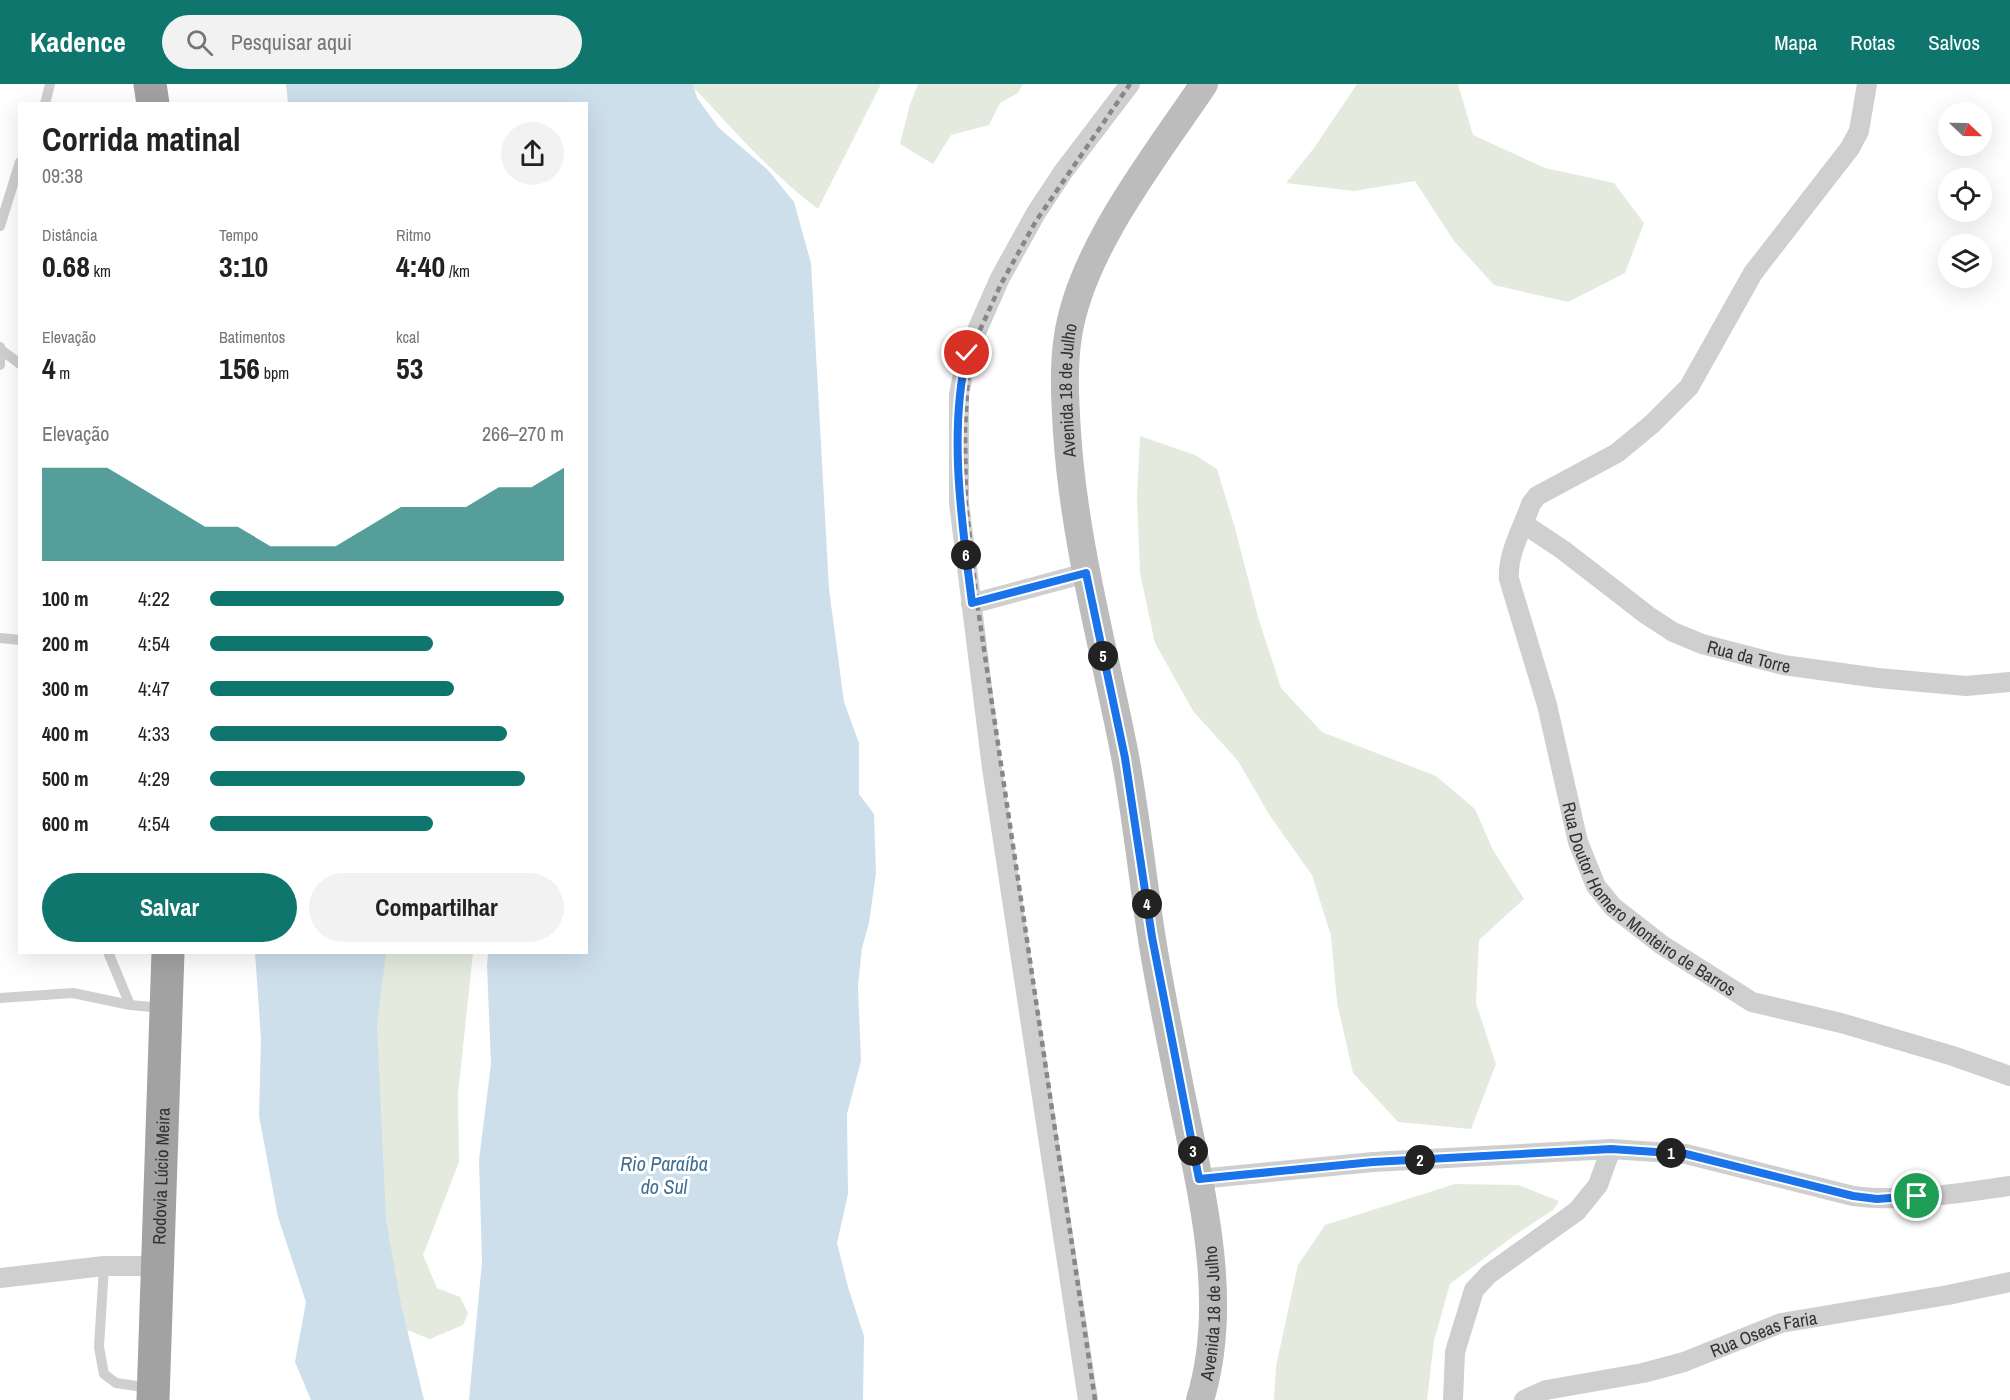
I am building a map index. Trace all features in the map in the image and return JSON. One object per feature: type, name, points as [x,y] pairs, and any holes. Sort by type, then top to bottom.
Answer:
[{"type":"highway","points":[[150,84],[153,102]]},
{"type":"highway","name":"Rodovia Lúcio Meira","points":[[153,1394],[168,954]]},
{"type":"main road","name":"Avenida 18 de Julho","points":[[1200,1400],[1206,1379],[1213,1328],[1210,1262],[1199,1179],[1152,937],[1125,758],[1086,573],[1070,476],[1065,390],[1068,336],[1079,296],[1095,255],[1123,206],[1204,84]]},
{"type":"street","points":[[1088,1400],[992,768],[959,503],[959,395],[967,353],[999,278],[1036,213],[1130,84]]},
{"type":"street","name":"Rua Doutor Homero Monteiro de Barros","points":[[1867,84],[1859,131],[1850,148],[1753,273],[1689,387],[1652,424],[1617,453],[1537,496],[1531,504],[1510,557],[1509,579],[1547,705],[1578,842],[1596,886],[1613,907],[1662,945],[1752,1002],[1841,1023],[1953,1056],[2010,1076]]},
{"type":"street","name":"Rua da Torre","points":[[1524,525],[1563,550],[1647,615],[1673,632],[1702,644],[1783,665],[1878,678],[1966,686],[2010,682]]},
{"type":"street","points":[[972,603],[1086,573]]},
{"type":"street","points":[[1453,1400],[1455,1352],[1474,1290],[1489,1274],[1577,1211],[1598,1185],[1611,1149]]},
{"type":"street","points":[[1199,1179],[1373,1162],[1611,1149],[1686,1154],[1853,1196],[1877,1199],[1960,1193],[2010,1185]]},
{"type":"street","points":[[0,1278],[104,1266],[159,1266]]},
{"type":"street","name":"Rua Oseas Faria","points":[[1524,1400],[1546,1390],[1643,1373],[1683,1362],[1781,1323],[1948,1295],[2010,1282]]},
{"type":"lane","points":[[46,102],[50,84]]},
{"type":"lane","points":[[0,226],[18,168]]},
{"type":"lane","points":[[0,349],[18,362]]},
{"type":"lane","points":[[0,349],[0,365]]},
{"type":"lane","points":[[0,638],[18,640]]},
{"type":"lane","points":[[109,954],[130,1005]]},
{"type":"lane","points":[[0,998],[73,993],[130,1005],[166,1008]]},
{"type":"lane","points":[[104,1266],[99,1347],[104,1374],[116,1383],[153,1394]]},
{"type":"shaded area","points":[[693,84],[881,84],[818,209],[769,167],[694,88]]},
{"type":"shaded area","points":[[918,84],[1023,84],[1018,93],[1000,103],[989,125],[951,135],[933,164],[900,144],[910,104]]},
{"type":"shaded area","points":[[1357,84],[1458,84],[1473,135],[1545,168],[1614,183],[1644,223],[1625,273],[1568,302],[1494,285],[1454,241],[1415,181],[1354,191],[1286,183],[1314,148]]},
{"type":"shaded area","points":[[1140,436],[1195,455],[1217,469],[1258,617],[1281,688],[1322,732],[1436,776],[1475,809],[1493,850],[1524,899],[1479,940],[1476,1003],[1496,1064],[1471,1129],[1398,1122],[1353,1073],[1337,1002],[1331,936],[1312,875],[1270,816],[1238,761],[1193,711],[1155,643],[1140,573],[1137,497]]},
{"type":"shaded area","points":[[378,954],[473,954],[458,1094],[459,1162],[423,1255],[437,1288],[460,1297],[468,1313],[463,1325],[430,1339],[384,1321],[349,1133]]},
{"type":"shaded area","points":[[1455,1184],[1518,1185],[1559,1201],[1553,1210],[1515,1235],[1450,1284],[1434,1341],[1427,1400],[1274,1400],[1276,1366],[1298,1265],[1325,1225]]},
{"type":"water","name":"Rio Paraíba do Sul","points":[[286,84],[693,84],[697,98],[719,128],[768,170],[794,202],[811,263],[829,589],[844,702],[859,743],[859,794],[874,814],[876,873],[869,923],[862,948],[858,986],[861,1061],[847,1114],[848,1194],[837,1243],[864,1336],[863,1400],[469,1400],[482,1262],[479,1160],[491,1064],[488,954],[588,954],[588,102],[288,102]]},
{"type":"water","points":[[255,954],[386,954],[377,1024],[386,1220],[401,1304],[424,1400],[311,1400],[295,1362],[306,1302],[278,1217],[259,1116],[261,1039]]},
{"type":"railway","points":[[1095,1400],[977,602],[966,503],[965,431],[969,354],[1001,284],[1036,221],[1130,84]]},
{"type":"route","points":[[967,353],[959,395],[959,503],[972,603],[1086,573],[1125,758],[1152,937],[1199,1179],[1373,1162],[1611,1149],[1686,1154],[1853,1196],[1877,1199],[1917,1196]]}]
